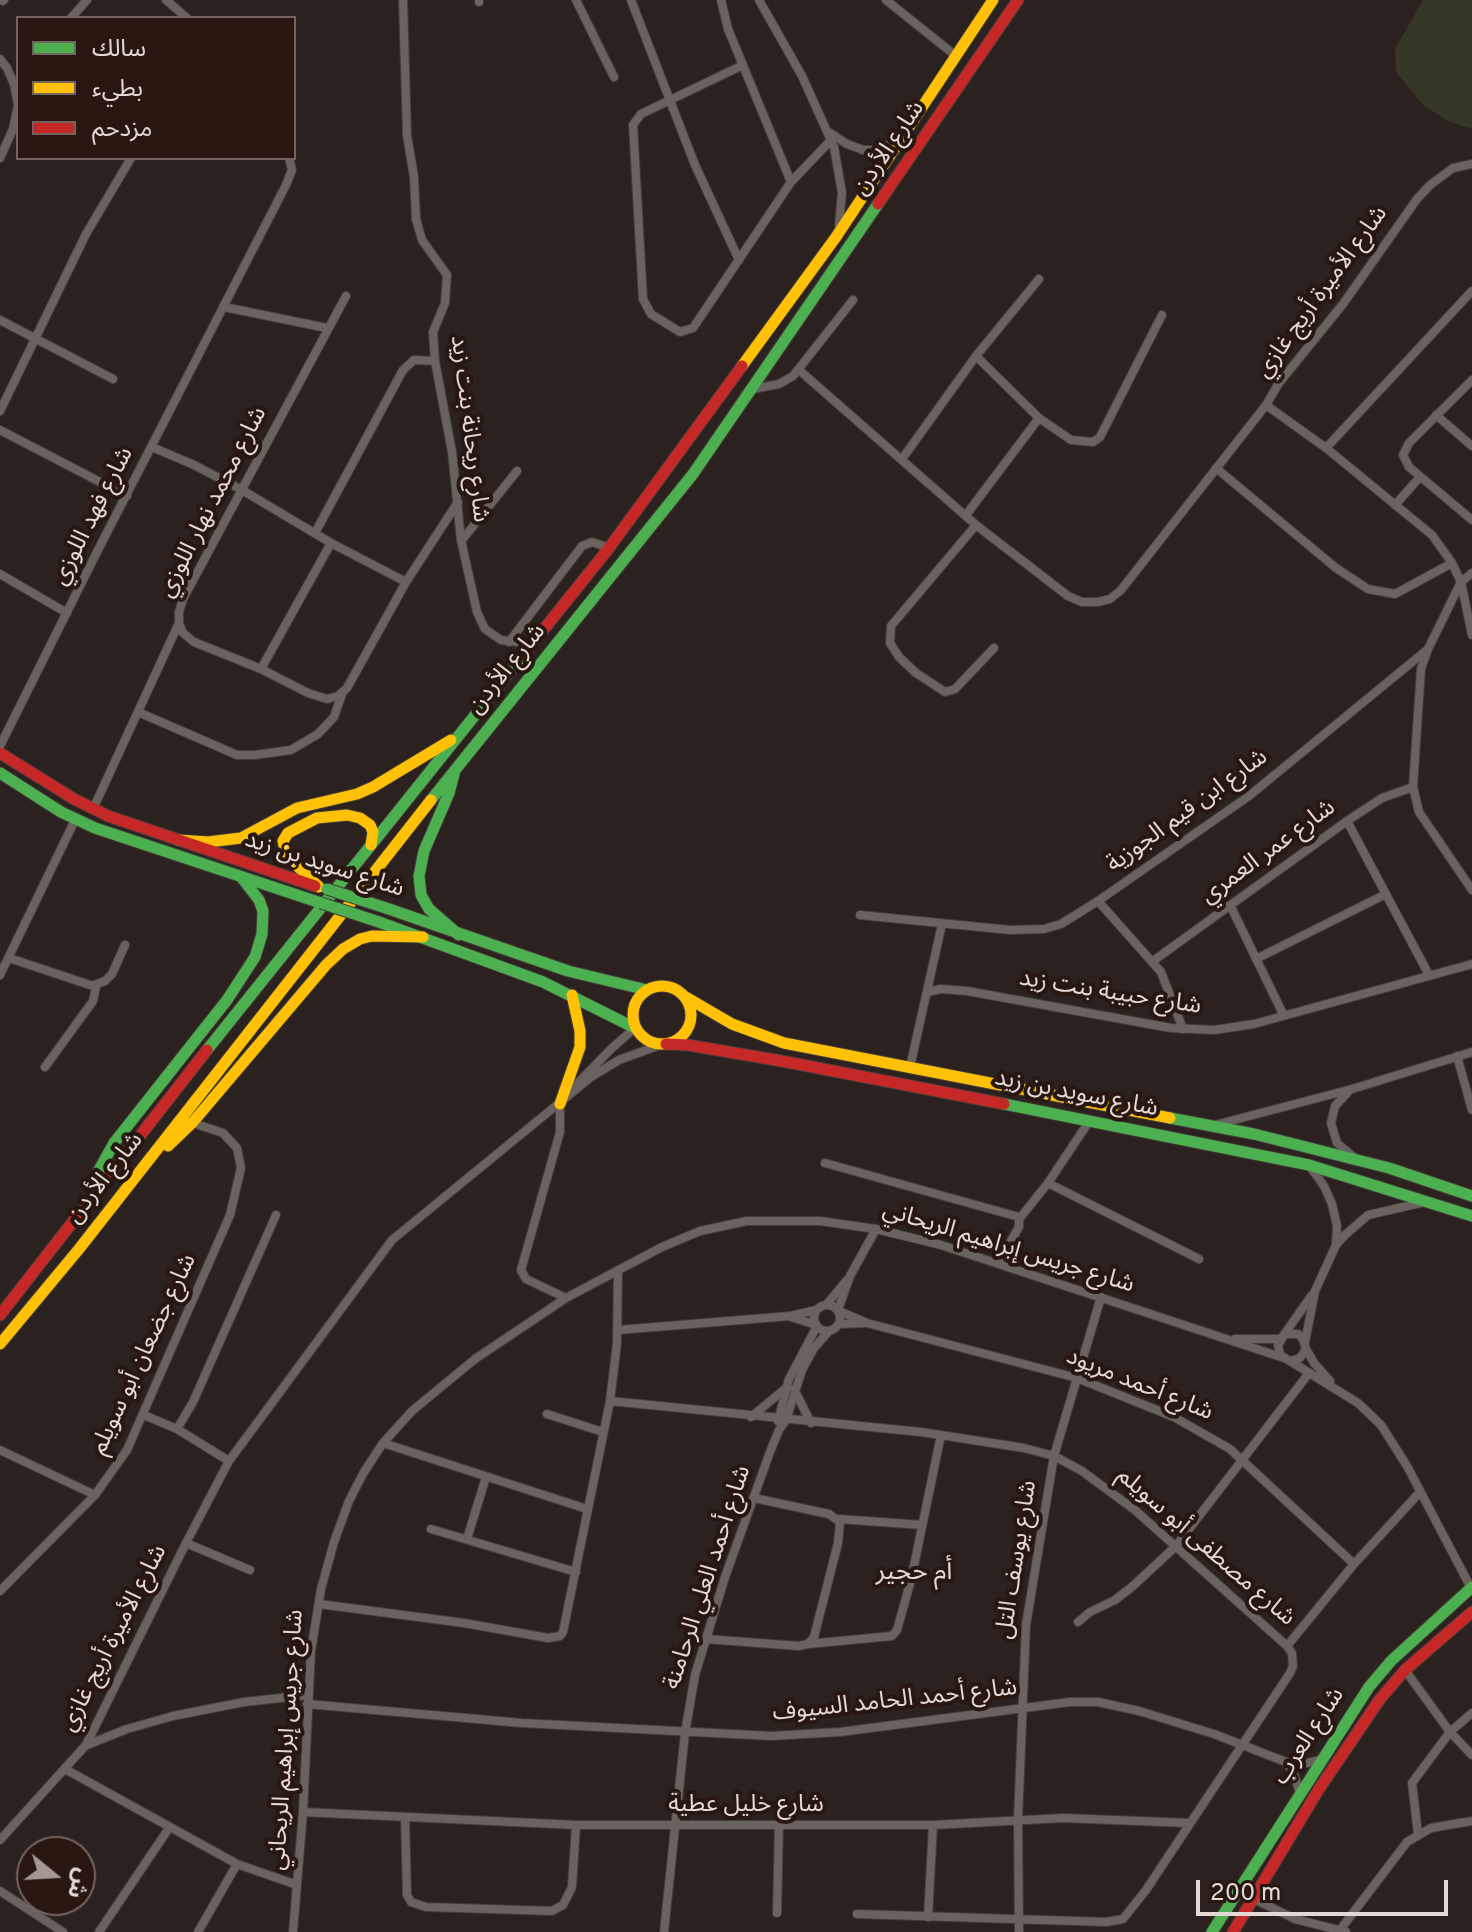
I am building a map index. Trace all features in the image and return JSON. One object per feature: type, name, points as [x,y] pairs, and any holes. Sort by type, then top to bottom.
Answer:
[{"type":"main road","name":"شارع الأردن","points":[[0,1315],[265,975],[609,548],[836,237],[993,0]]},
{"type":"main road","name":"شارع الأردن","points":[[0,1344],[126,1189],[345,906],[693,474],[1018,0]]},
{"type":"main road","points":[[178,840],[208,842],[241,838],[297,808],[357,794],[373,787],[459,736]]},
{"type":"main road","name":"شارع سويد بن زيد","points":[[0,753],[93,809],[130,825],[568,971],[624,987],[647,990]]},
{"type":"main road","points":[[455,770],[449,793],[424,851],[419,876],[421,895],[429,909],[459,935]]},
{"type":"main road","name":"شارع سويد بن زيد","points":[[0,773],[75,820],[423,937],[531,977],[635,1028]]},
{"type":"main road","points":[[323,888],[286,855],[283,841],[288,833],[317,818],[337,815],[357,817],[364,819],[372,828],[373,841],[369,848]]},
{"type":"main road","points":[[96,1195],[98,1172],[114,1143],[227,1000],[255,957],[262,934],[263,911],[259,900],[242,878]]},
{"type":"main road","points":[[126,1189],[193,1122],[343,949],[372,936],[423,937]]},
{"type":"main road","points":[[670,987],[684,996],[691,1012],[682,1037],[663,1044],[643,1038],[635,1028],[633,1011],[647,990],[670,987]]},
{"type":"main road","points":[[560,1104],[580,1047],[580,1031],[572,995]]},
{"type":"main road","name":"شارع سويد بن زيد","points":[[684,996],[732,1024],[784,1043],[1213,1126],[1357,1159],[1472,1196]]},
{"type":"main road","name":"شارع سويد بن زيد","points":[[663,1044],[688,1045],[787,1062],[1309,1165],[1472,1216]]},
{"type":"main road","name":"شارع العرب","points":[[1212,1932],[1320,1760],[1379,1674],[1471,1588]]},
{"type":"main road","name":"شارع العرب","points":[[1233,1932],[1380,1699],[1405,1670],[1472,1612]]},
{"type":"street","points":[[73,16],[87,0]]},
{"type":"street","points":[[166,0],[185,16]]},
{"type":"street","name":"شارع ريحانة بنت زيد","points":[[403,0],[407,135],[414,177],[416,219],[422,240],[447,275],[445,303],[433,332],[435,361],[452,452],[461,540],[481,623],[489,634],[509,642]]},
{"type":"street","points":[[576,0],[614,77]]},
{"type":"street","points":[[631,0],[695,165],[739,260]]},
{"type":"street","points":[[721,0],[728,29],[791,182]]},
{"type":"street","points":[[759,0],[802,76],[830,136],[842,193],[836,237]]},
{"type":"street","points":[[886,0],[956,56]]},
{"type":"street","points":[[0,59],[7,68],[16,94]]},
{"type":"street","points":[[743,65],[671,98],[634,121],[633,157],[643,299],[651,314],[674,330],[685,332],[693,328],[791,182],[830,136]]},
{"type":"street","points":[[0,158],[16,120]]},
{"type":"street","points":[[830,136],[863,150],[876,150],[900,139]]},
{"type":"street","points":[[0,411],[86,234],[130,160]]},
{"type":"street","name":"شارع فهد اللوزي","points":[[0,746],[286,185],[292,170],[290,160]]},
{"type":"street","name":"شارع الأميرة أريج غازي","points":[[1472,164],[1453,168],[1417,199],[1343,304],[1279,383],[1266,405],[1326,448],[1432,535],[1461,582],[1472,635]]},
{"type":"street","points":[[902,459],[976,356],[1039,279]]},
{"type":"street","points":[[1326,448],[1472,291]]},
{"type":"street","name":"شارع محمد نهار اللوزي","points":[[342,694],[327,699],[319,697],[194,642],[183,633],[179,623],[183,599],[346,296]]},
{"type":"street","points":[[753,389],[779,384],[799,370],[853,300]]},
{"type":"street","points":[[224,307],[327,328]]},
{"type":"street","points":[[976,356],[1039,418],[1071,440],[1093,442],[1100,437],[1162,315]]},
{"type":"street","points":[[0,320],[113,379]]},
{"type":"street","points":[[315,533],[403,370],[414,360],[435,361]]},
{"type":"street","points":[[799,370],[976,525],[1068,596],[1082,602],[1110,599],[1121,590],[1266,405]]},
{"type":"street","points":[[1472,380],[1409,443],[1403,455],[1409,467],[1472,520]]},
{"type":"street","points":[[1436,415],[1472,446]]},
{"type":"street","points":[[966,515],[1039,418]]},
{"type":"street","points":[[0,430],[127,496]]},
{"type":"street","points":[[152,447],[242,490],[331,543],[406,582]]},
{"type":"street","points":[[1216,468],[1336,568],[1368,589],[1395,594],[1452,563]]},
{"type":"street","points":[[461,540],[517,471]]},
{"type":"street","points":[[1395,505],[1420,477]]},
{"type":"street","points":[[138,712],[237,755],[291,750],[318,734],[334,717],[342,694],[406,582],[458,502]]},
{"type":"street","points":[[976,525],[891,626],[890,643],[916,673],[945,692],[955,689],[994,648]]},
{"type":"street","points":[[509,642],[582,546],[592,542],[609,548]]},
{"type":"street","points":[[261,669],[331,543]]},
{"type":"street","points":[[1472,573],[1461,582],[1428,649],[1418,685],[1413,787],[1419,812],[1472,890]]},
{"type":"street","points":[[0,574],[67,613]]},
{"type":"street","points":[[93,809],[179,623]]},
{"type":"street","points":[[509,642],[532,644]]},
{"type":"street","name":"شارع ابن قيم الجوزية","points":[[860,915],[1010,930],[1044,929],[1061,924],[1249,796],[1428,649]]},
{"type":"street","name":"شارع عمر العمري","points":[[1153,961],[1347,821],[1382,798],[1413,787]]},
{"type":"street","points":[[0,975],[75,820]]},
{"type":"street","points":[[1347,821],[1429,975]]},
{"type":"street","points":[[1256,959],[1386,894]]},
{"type":"street","points":[[1098,901],[1153,961],[1165,981],[1183,1029]]},
{"type":"street","points":[[1230,905],[1283,1014]]},
{"type":"street","points":[[910,1067],[942,924]]},
{"type":"street","points":[[9,958],[94,985],[112,974],[125,945]]},
{"type":"street","name":"شارع حبيبة بنت زيد","points":[[927,992],[941,989],[967,991],[1183,1029],[1224,1030],[1472,964]]},
{"type":"street","points":[[45,1067],[93,1001],[97,990],[94,985]]},
{"type":"street","points":[[566,1298],[526,1279],[521,1270],[560,1132],[560,1104],[583,1076],[635,1028]]},
{"type":"street","points":[[186,1543],[229,1461],[392,1240],[603,1069],[663,1044]]},
{"type":"street","points":[[1213,1126],[1352,1089],[1472,1052]]},
{"type":"street","points":[[1457,1056],[1472,1110]]},
{"type":"street","points":[[1352,1089],[1335,1106],[1331,1123],[1337,1143],[1357,1159]]},
{"type":"street","points":[[179,1120],[193,1122]]},
{"type":"street","points":[[998,1263],[1019,1227],[1020,1218],[1048,1183],[1090,1120]]},
{"type":"street","name":"شارع جضعان أبو سويلم","points":[[0,1591],[95,1495],[127,1450],[230,1215],[239,1181],[240,1158],[233,1142],[223,1133],[193,1122]]},
{"type":"street","points":[[825,1163],[1020,1218]]},
{"type":"street","points":[[1309,1165],[1332,1204],[1337,1226],[1336,1245]]},
{"type":"street","points":[[1048,1183],[1199,1259]]},
{"type":"street","points":[[1315,1291],[1300,1358],[1287,1359],[1278,1348],[1282,1337],[1315,1291],[1336,1245],[1353,1226],[1368,1215],[1430,1201]]},
{"type":"street","points":[[177,1429],[193,1402],[276,1215]]},
{"type":"street","name":"شارع جريس إبراهيم الريحاني","points":[[293,1932],[308,1699],[319,1604],[334,1542],[364,1472],[383,1443],[412,1411],[448,1379],[566,1298],[662,1247],[700,1231],[747,1221],[798,1220],[876,1229],[998,1263],[1287,1359],[1365,1409],[1381,1425],[1471,1588]]},
{"type":"street","points":[[618,1330],[790,1316],[816,1310],[827,1304],[850,1276],[876,1229]]},
{"type":"street","points":[[319,1604],[464,1623],[548,1638],[560,1636],[566,1627],[610,1401],[618,1330],[618,1270]]},
{"type":"street","points":[[790,1316],[829,1331],[839,1324],[839,1311],[850,1276]]},
{"type":"street","name":"شارع يوسف التل","points":[[1019,1932],[1018,1819],[1026,1625],[1054,1456],[1101,1297]]},
{"type":"street","points":[[827,1304],[839,1311]]},
{"type":"street","points":[[816,1310],[816,1326]]},
{"type":"street","name":"شارع أحمد مريود","points":[[839,1311],[867,1323],[1077,1378],[1174,1417],[1217,1440],[1244,1461],[1354,1564]]},
{"type":"street","name":"شارع أحمد مريود","points":[[839,1324],[867,1323]]},
{"type":"street","name":"شارع أحمد العلي الرحامنة","points":[[664,1932],[692,1686],[779,1430],[797,1361],[816,1326]]},
{"type":"street","name":"شارع أحمد العلي الرحامنة","points":[[751,1417],[790,1388],[814,1348],[829,1331]]},
{"type":"street","points":[[1282,1337],[1295,1333],[1305,1345]]},
{"type":"street","name":"شارع جريس إبراهيم الريحاني","points":[[1230,1339],[1282,1337]]},
{"type":"street","name":"شارع جريس إبراهيم الريحاني","points":[[1305,1345],[1335,1388]]},
{"type":"street","points":[[1078,1622],[1098,1607],[1124,1594],[1176,1546],[1309,1373]]},
{"type":"street","points":[[790,1388],[811,1423]]},
{"type":"street","name":"شارع مصطفى أبو سويلم","points":[[610,1401],[941,1435],[1054,1456],[1110,1491],[1287,1646],[1293,1659],[1290,1673],[1146,1890],[1123,1919],[1106,1922],[857,1914]]},
{"type":"street","points":[[547,1414],[603,1432]]},
{"type":"street","points":[[144,1415],[177,1429],[229,1461]]},
{"type":"street","points":[[706,1639],[799,1646],[892,1636],[900,1625],[941,1435]]},
{"type":"street","points":[[383,1443],[587,1509]]},
{"type":"street","points":[[0,1450],[95,1495]]},
{"type":"street","points":[[467,1539],[486,1477]]},
{"type":"street","points":[[1287,1646],[1354,1564],[1420,1492]]},
{"type":"street","points":[[754,1498],[829,1514],[839,1519],[922,1525]]},
{"type":"street","points":[[808,1644],[814,1637],[834,1560],[839,1519]]},
{"type":"street","points":[[431,1529],[576,1572]]},
{"type":"street","name":"شارع الأميرة أريج غازي","points":[[0,1840],[86,1745],[186,1543],[250,1570]]},
{"type":"street","points":[[1405,1670],[1450,1732],[1472,1755]]},
{"type":"street","name":"شارع أحمد الحامد السيوف","points":[[86,1745],[173,1716],[244,1702],[308,1699],[522,1723],[756,1736],[810,1735],[1070,1702],[1114,1705],[1241,1743],[1286,1762],[1303,1764],[1320,1760]]},
{"type":"street","points":[[1418,1834],[1412,1783],[1450,1732],[1472,1713]]},
{"type":"street","points":[[1286,1762],[1300,1794]]},
{"type":"street","points":[[65,1769],[237,1864],[297,1885]]},
{"type":"street","name":"شارع خليل عطية","points":[[303,1812],[576,1825],[933,1825],[1063,1818],[1189,1823]]},
{"type":"street","points":[[405,1818],[407,1895],[411,1902],[426,1907],[552,1911],[563,1905],[572,1887],[576,1825]]},
{"type":"street","points":[[1254,1899],[1295,1919],[1343,1931],[1395,1856],[1418,1834],[1431,1828],[1472,1821]]},
{"type":"street","points":[[777,1913],[779,1825]]},
{"type":"street","points":[[928,1917],[933,1825]]},
{"type":"street","points":[[99,1932],[169,1828]]},
{"type":"street","points":[[198,1932],[237,1864]]},
{"type":"street","points":[[0,1891],[63,1932]]},
{"type":"green space","points":[[1423,0],[1472,0],[1472,129],[1450,122],[1424,106],[1396,72],[1395,49]]},
{"type":"traffic: fast","points":[[431,800],[693,474],[878,204]]},
{"type":"traffic: fast","points":[[207,1050],[524,654]]},
{"type":"traffic: fast","points":[[0,773],[61,812],[95,828],[321,903]]},
{"type":"traffic: fast","points":[[454,774],[424,851],[419,876],[421,895],[429,909],[459,935]]},
{"type":"traffic: fast","points":[[96,1195],[98,1172],[114,1143],[227,1000],[255,957],[262,934],[263,911],[259,900],[242,878]]},
{"type":"traffic: fast","points":[[327,889],[386,908]]},
{"type":"traffic: fast","points":[[321,903],[379,922]]},
{"type":"traffic: fast","points":[[386,908],[568,971],[647,990]]},
{"type":"traffic: fast","points":[[379,922],[543,982],[635,1028]]},
{"type":"traffic: fast","points":[[1004,1104],[1309,1165],[1472,1216]]},
{"type":"traffic: fast","points":[[1170,1118],[1254,1134],[1389,1168],[1472,1196]]},
{"type":"traffic: fast","points":[[1212,1932],[1369,1687],[1391,1661],[1472,1587]]},
{"type":"traffic: slow","points":[[742,366],[836,237],[993,0]]},
{"type":"traffic: slow","points":[[178,840],[208,842],[241,838],[297,808],[357,794],[373,787],[451,740]]},
{"type":"traffic: slow","points":[[0,1344],[79,1249],[431,800]]},
{"type":"traffic: slow","points":[[319,887],[286,855],[283,841],[288,833],[317,818],[347,815],[360,818],[370,825],[373,832],[371,845]]},
{"type":"traffic: slow","points":[[168,1146],[193,1122],[343,949],[372,936],[423,937]]},
{"type":"traffic: slow","points":[[662,986],[673,988],[682,995],[689,1004],[691,1015],[689,1026],[682,1035],[673,1042],[662,1044],[651,1042],[642,1035],[635,1026],[633,1015],[635,1004],[642,995],[651,988],[662,986]]},
{"type":"traffic: slow","points":[[560,1104],[580,1047],[580,1031],[572,995]]},
{"type":"traffic: slow","points":[[684,996],[732,1024],[784,1043],[1170,1118]]},
{"type":"traffic: jam","points":[[878,204],[1018,0]]},
{"type":"traffic: jam","points":[[524,654],[609,548],[742,366]]},
{"type":"traffic: jam","points":[[0,753],[74,799],[108,816],[315,886]]},
{"type":"traffic: jam","points":[[666,1044],[787,1062],[1004,1104]]},
{"type":"traffic: jam","points":[[0,1315],[207,1050]]},
{"type":"traffic: jam","points":[[1233,1932],[1319,1789],[1380,1699],[1405,1670],[1472,1612]]},
{"type":"district","name":"أم حجير","points":[[914,1574]]}]
